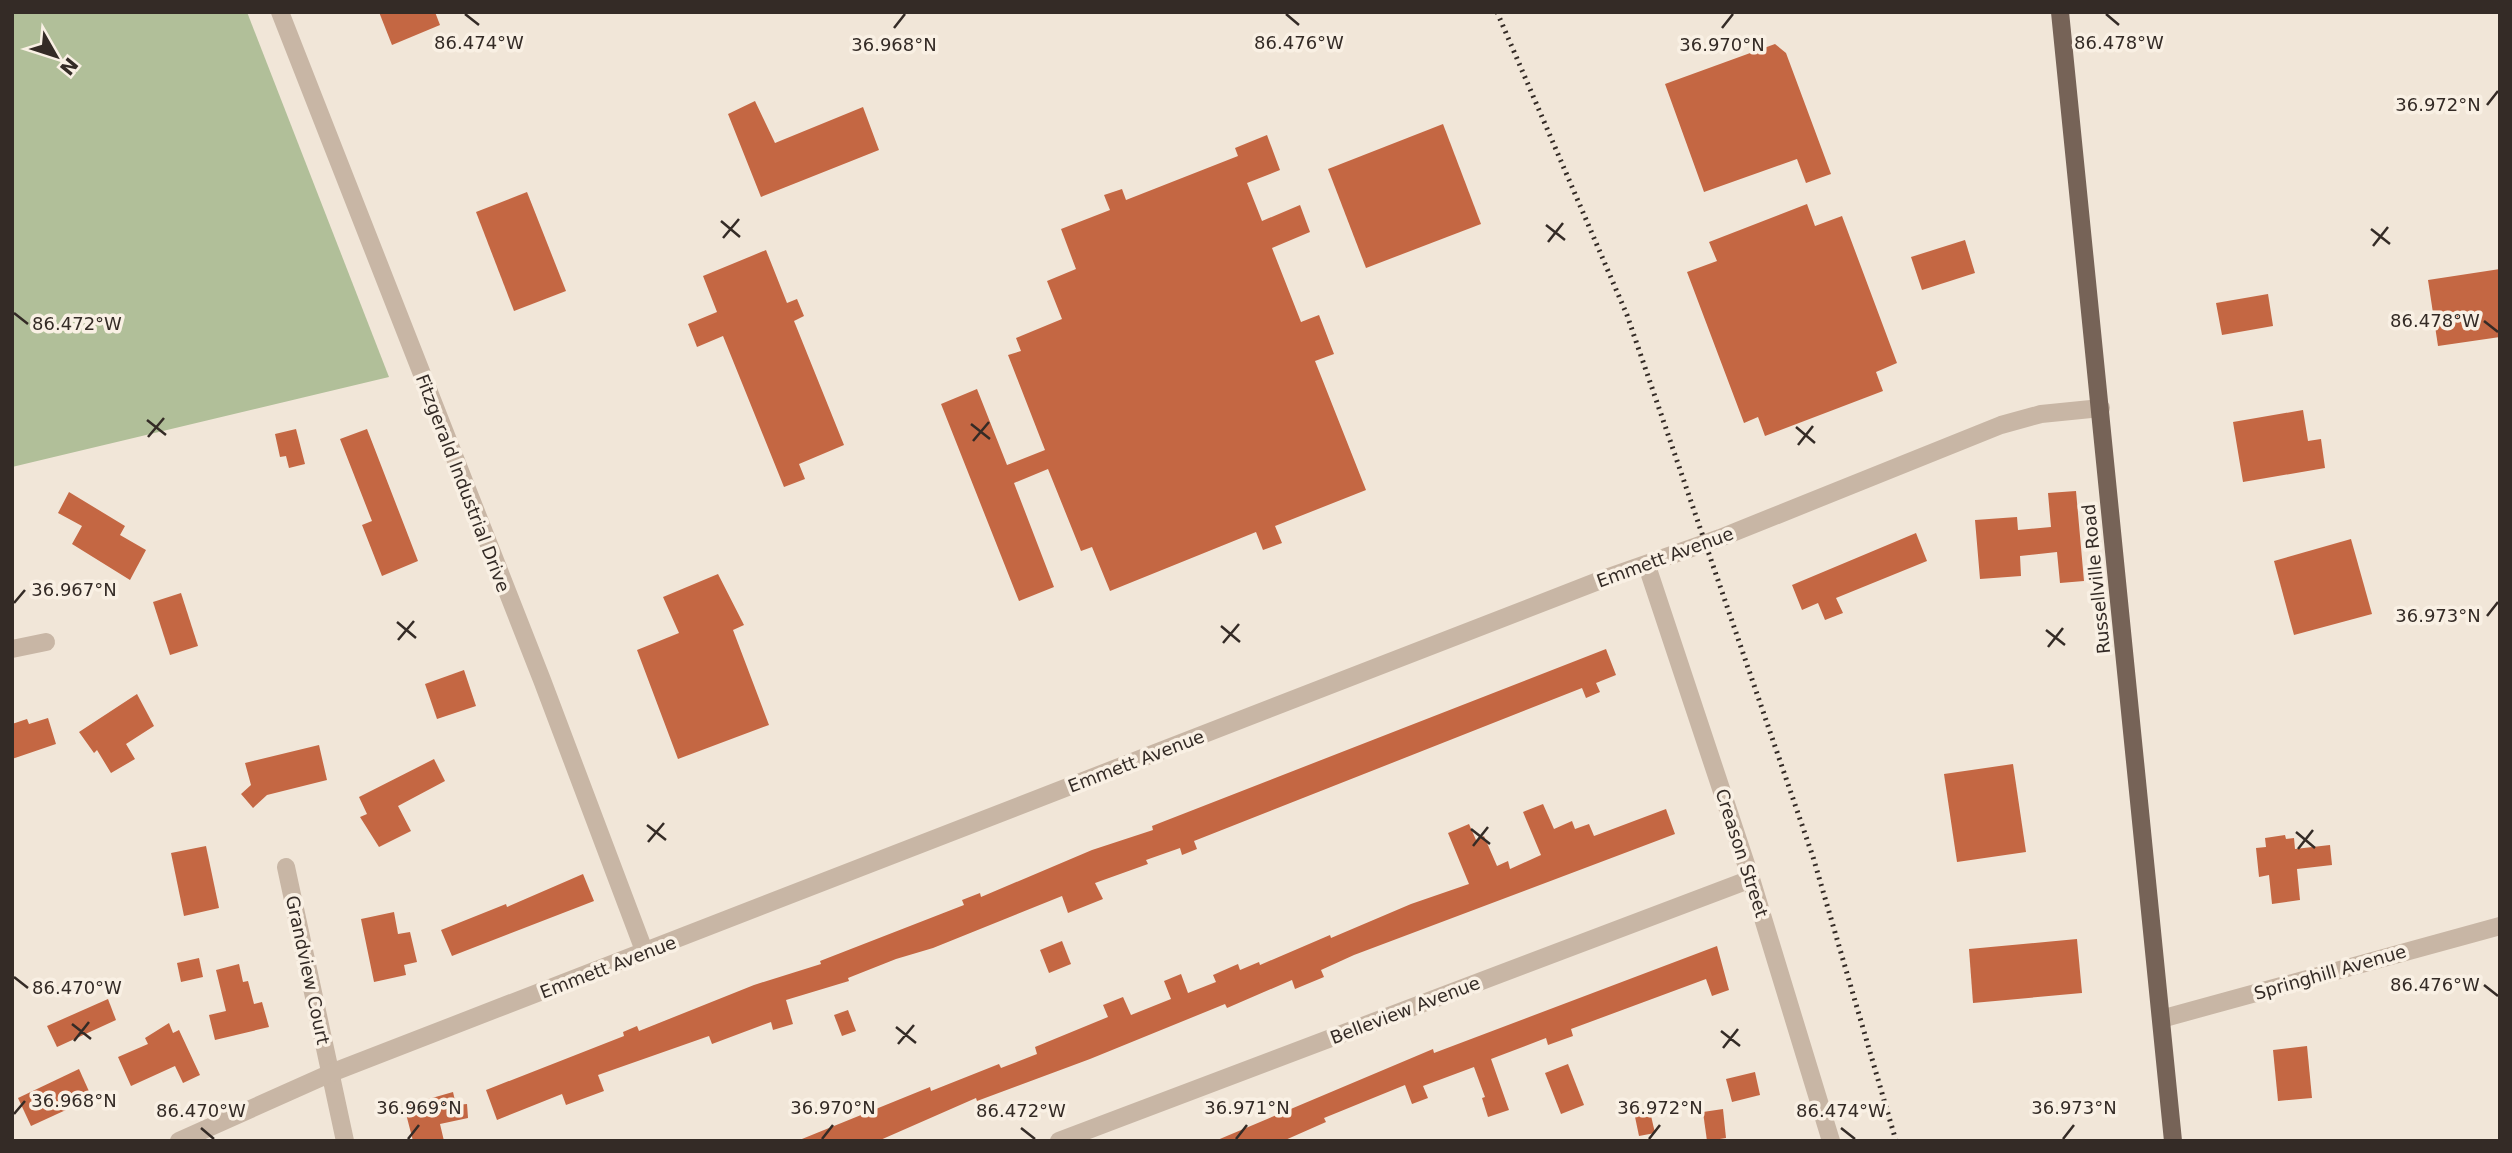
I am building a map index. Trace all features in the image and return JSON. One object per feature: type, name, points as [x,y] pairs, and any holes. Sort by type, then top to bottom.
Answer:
[{"type":"main road","name":"Russellville Road","points":[[2060,12],[2173,1141]]},
{"type":"street","name":"Fitzgerald Industrial Drive","points":[[280,12],[542,680],[645,953]]},
{"type":"street","name":"Emmett Avenue","points":[[179,1141],[331,1073],[1606,578],[1647,566],[2001,425],[2041,414],[2101,408]]},
{"type":"street","name":"Creason Street","points":[[1647,566],[1751,879],[1831,1141]]},
{"type":"street","points":[[12,649],[46,642]]},
{"type":"street","name":"Grandview Court","points":[[286,867],[345,1141]]},
{"type":"street","name":"Belleview Avenue","points":[[1059,1141],[1751,879]]},
{"type":"street","name":"Springhill Avenue","points":[[2161,1019],[2500,926]]},
{"type":"green space","points":[[12,12],[247,12],[389,377],[12,467]]},
{"type":"building","points":[[379,12],[435,12],[440,25],[392,45]]},
{"type":"building","points":[[1775,44],[1786,53],[1831,174],[1806,183],[1797,159],[1704,192],[1665,84]]},
{"type":"building","points":[[755,101],[775,143],[863,107],[879,150],[761,197],[728,114]]},
{"type":"building","points":[[1443,124],[1481,224],[1366,268],[1328,169]]},
{"type":"building","points":[[1267,135],[1280,170],[1247,183],[1262,221],[1300,205],[1310,232],[1272,248],[1301,322],[1319,315],[1334,354],[1315,361],[1366,490],[1275,526],[1282,543],[1263,550],[1256,532],[1110,591],[1092,547],[1081,551],[1048,469],[1014,483],[1054,587],[1019,601],[941,404],[977,389],[1007,465],[1045,450],[1008,355],[1021,351],[1016,338],[1062,319],[1047,281],[1076,269],[1061,229],[1110,210],[1104,195],[1122,189],[1126,200],[1238,156],[1235,148]]},
{"type":"building","points":[[527,192],[566,291],[514,311],[476,212]]},
{"type":"building","points":[[1807,204],[1815,226],[1842,216],[1897,363],[1876,372],[1883,391],[1765,436],[1758,417],[1744,423],[1687,272],[1717,261],[1709,242]]},
{"type":"building","points":[[1965,240],[1975,273],[1922,290],[1911,257]]},
{"type":"building","points":[[766,250],[787,303],[797,299],[804,316],[794,321],[844,445],[799,464],[805,479],[784,487],[723,336],[697,347],[688,324],[717,312],[703,276]]},
{"type":"building","points":[[2500,269],[2500,337],[2438,346],[2428,280]]},
{"type":"building","points":[[2268,294],[2273,326],[2222,335],[2216,303]]},
{"type":"building","points":[[2303,410],[2308,441],[2321,439],[2325,468],[2243,482],[2233,422]]},
{"type":"building","points":[[296,429],[305,464],[289,468],[286,456],[280,457],[275,434]]},
{"type":"building","points":[[367,429],[418,561],[382,576],[362,525],[372,521],[340,439]]},
{"type":"building","points":[[2076,491],[2084,581],[2060,583],[2057,552],[2020,556],[2021,576],[1980,579],[1975,520],[2017,517],[2018,530],[2051,527],[2048,493]]},
{"type":"building","points":[[69,492],[125,526],[120,535],[146,550],[130,580],[72,544],[82,526],[58,513]]},
{"type":"building","points":[[1916,533],[1927,561],[1836,598],[1843,613],[1825,620],[1818,603],[1802,610],[1792,585]]},
{"type":"building","points":[[2351,539],[2372,614],[2294,635],[2274,561]]},
{"type":"building","points":[[718,574],[744,625],[733,630],[769,725],[678,759],[637,650],[679,633],[663,597]]},
{"type":"building","points":[[181,593],[198,646],[170,655],[153,602]]},
{"type":"building","points":[[1606,649],[1616,675],[1596,683],[1600,692],[1586,698],[1582,688],[1194,841],[1197,849],[1182,855],[1180,848],[1146,860],[1148,864],[1095,883],[1103,899],[1068,913],[1062,896],[933,948],[848,978],[849,981],[786,1000],[793,1024],[773,1030],[771,1022],[712,1044],[709,1036],[598,1075],[604,1091],[566,1105],[562,1094],[497,1120],[486,1090],[624,1036],[623,1032],[637,1026],[639,1031],[754,985],[821,964],[820,961],[964,905],[962,900],[980,893],[981,897],[1092,850],[1153,830],[1152,826]]},
{"type":"building","points":[[464,670],[476,706],[437,719],[425,684]]},
{"type":"building","points":[[137,694],[154,726],[126,744],[135,759],[111,773],[97,750],[94,753],[79,732]]},
{"type":"building","points":[[48,718],[56,744],[12,759],[12,724],[27,719],[29,724]]},
{"type":"building","points":[[319,745],[327,780],[267,795],[253,808],[241,794],[251,785],[245,763]]},
{"type":"building","points":[[434,759],[445,781],[398,806],[411,831],[379,847],[360,817],[367,814],[359,797]]},
{"type":"building","points":[[2013,764],[2026,852],[1957,862],[1944,774]]},
{"type":"building","points":[[1543,804],[1554,829],[1572,821],[1575,829],[1589,824],[1594,836],[1666,809],[1675,834],[1354,955],[1321,970],[1324,977],[1295,989],[1292,980],[1227,1008],[1225,1004],[1090,1059],[977,1101],[976,1098],[878,1141],[797,1141],[930,1087],[931,1091],[999,1064],[1001,1068],[1037,1054],[1035,1047],[1108,1017],[1103,1005],[1123,997],[1131,1015],[1171,999],[1164,981],[1181,974],[1188,993],[1216,982],[1213,975],[1238,964],[1240,970],[1259,962],[1260,965],[1330,935],[1331,938],[1411,904],[1469,884],[1448,833],[1469,824],[1476,840],[1484,836],[1497,866],[1508,861],[1510,869],[1541,855],[1523,812]]},
{"type":"building","points":[[2285,835],[2286,839],[2294,838],[2295,849],[2330,845],[2332,865],[2297,869],[2300,900],[2272,904],[2269,875],[2259,877],[2256,848],[2266,847],[2265,838]]},
{"type":"building","points":[[206,846],[219,908],[184,916],[171,853]]},
{"type":"building","points":[[583,874],[594,901],[452,956],[441,930],[506,904],[507,907]]},
{"type":"building","points":[[394,912],[398,934],[410,932],[417,962],[404,965],[406,975],[374,982],[361,919]]},
{"type":"building","points":[[2077,939],[2082,993],[1973,1003],[1969,949]]},
{"type":"building","points":[[1062,941],[1071,964],[1049,973],[1040,950]]},
{"type":"building","points":[[1717,946],[1729,990],[1712,996],[1706,979],[1571,1029],[1573,1036],[1548,1045],[1546,1038],[1491,1059],[1509,1110],[1488,1117],[1482,1098],[1485,1097],[1474,1067],[1423,1086],[1428,1098],[1412,1104],[1405,1085],[1324,1118],[1326,1122],[1283,1141],[1215,1141],[1433,1049],[1434,1053]]},
{"type":"building","points":[[199,958],[203,977],[181,982],[177,963]]},
{"type":"building","points":[[239,964],[243,982],[248,981],[254,1004],[262,1002],[269,1027],[215,1040],[209,1015],[226,1011],[216,970]]},
{"type":"building","points":[[108,999],[116,1020],[57,1047],[47,1026]]},
{"type":"building","points":[[848,1010],[856,1031],[842,1036],[834,1015]]},
{"type":"building","points":[[169,1023],[173,1033],[179,1030],[200,1075],[183,1083],[175,1066],[131,1086],[118,1057],[148,1044],[145,1038]]},
{"type":"building","points":[[2307,1046],[2312,1098],[2278,1101],[2273,1050]]},
{"type":"building","points":[[1568,1064],[1584,1105],[1561,1114],[1545,1073]]},
{"type":"building","points":[[79,1069],[92,1098],[31,1126],[18,1098]]},
{"type":"building","points":[[1755,1072],[1760,1095],[1732,1102],[1726,1079]]},
{"type":"building","points":[[453,1092],[456,1105],[467,1104],[468,1118],[440,1124],[444,1141],[413,1141],[404,1106]]},
{"type":"building","points":[[1649,1107],[1655,1133],[1639,1136],[1634,1112]]},
{"type":"building","points":[[1723,1109],[1726,1138],[1707,1141],[1703,1112]]},
{"type":"railway","points":[[1497,12],[1627,315],[1813,857],[1896,1141]]}]
